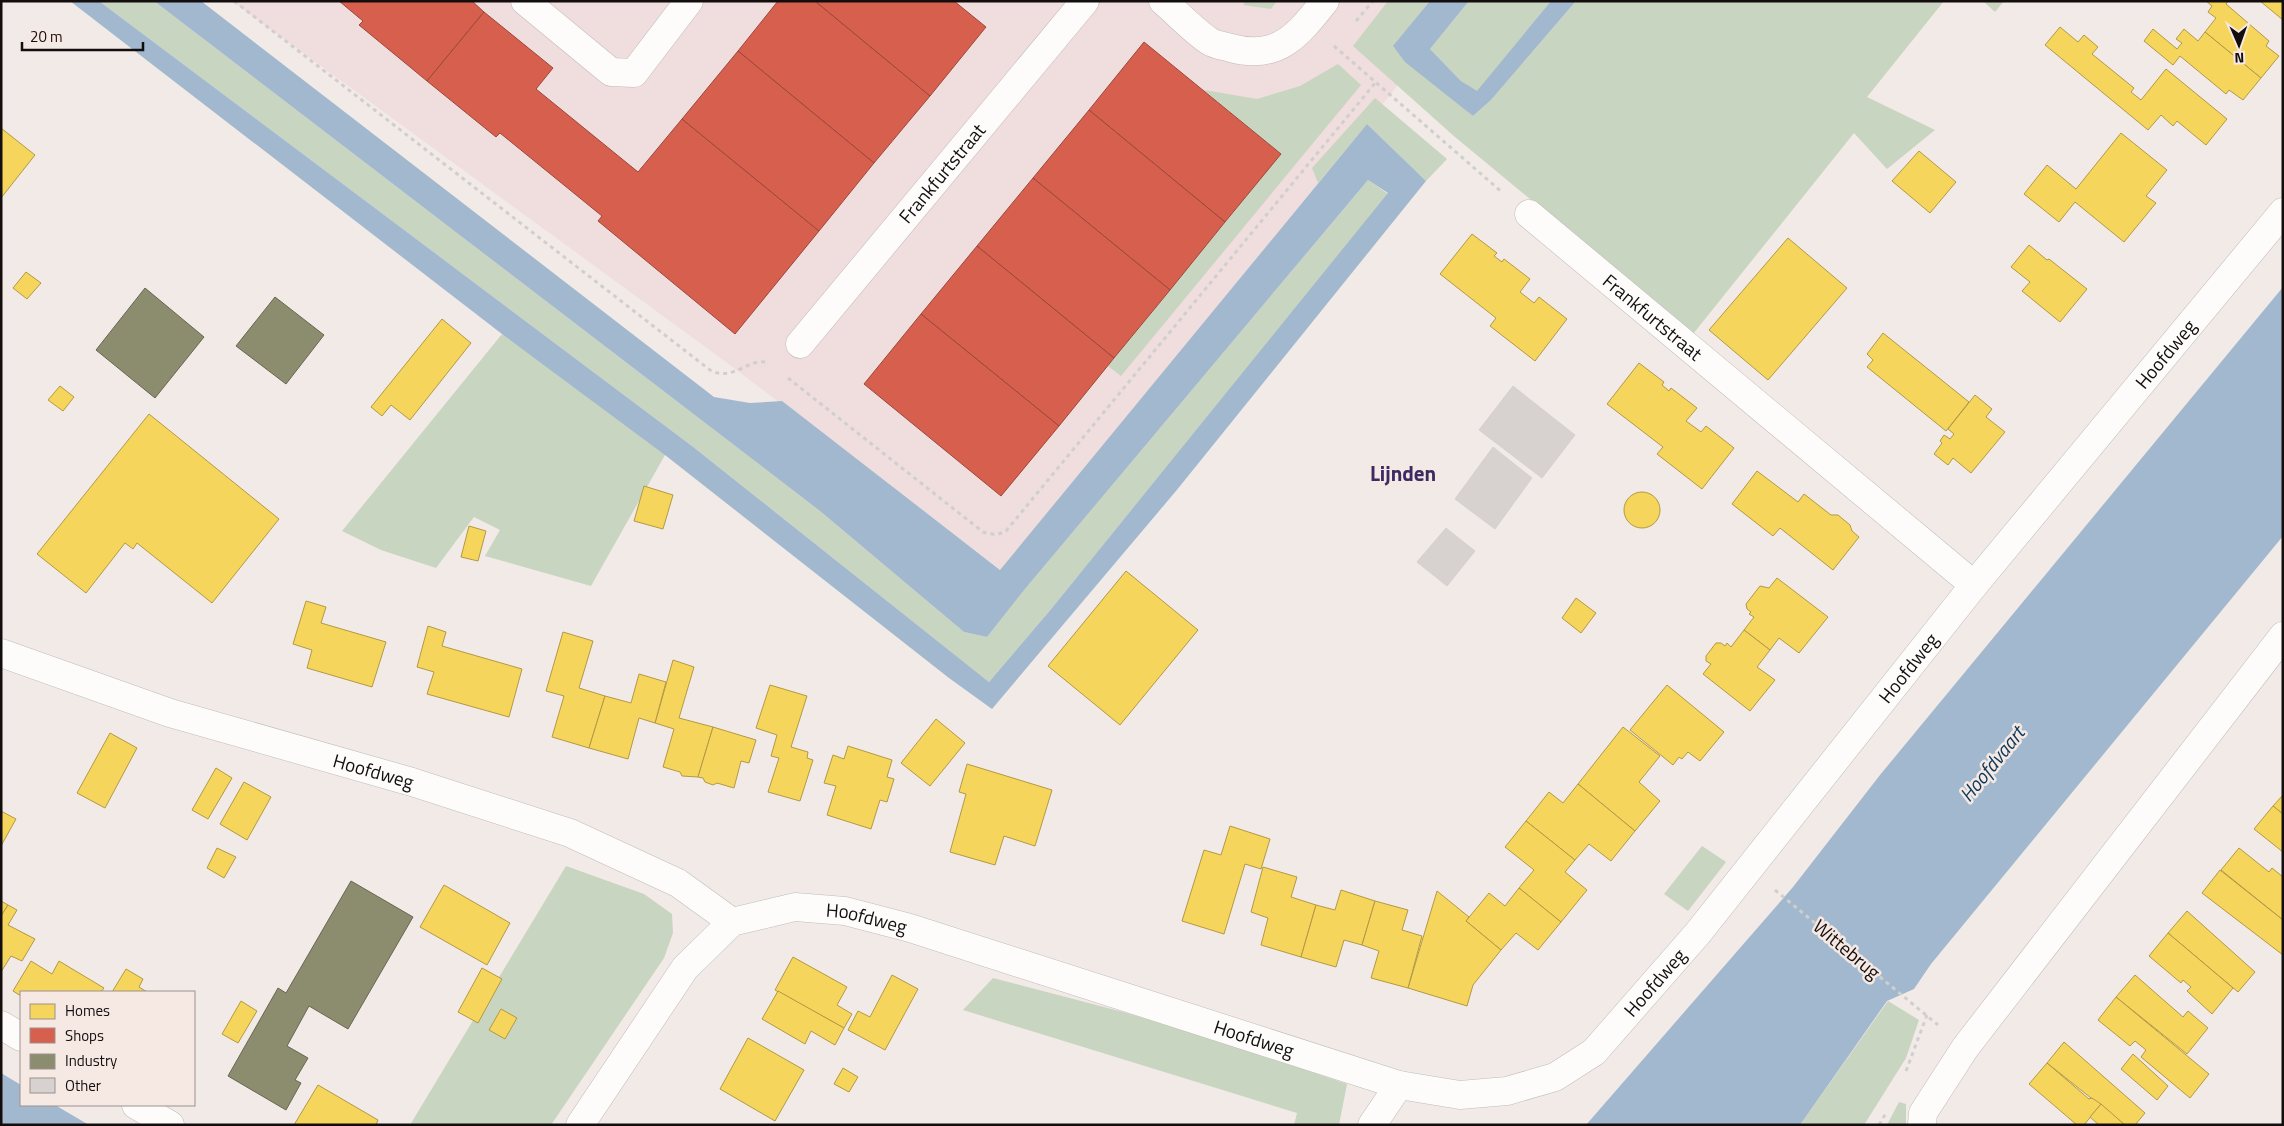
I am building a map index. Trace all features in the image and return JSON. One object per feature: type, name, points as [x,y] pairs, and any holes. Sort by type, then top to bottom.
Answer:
[{"type":"street","points":[[525,1],[611,72],[634,73],[689,1]]},
{"type":"street","name":"Frankfurtstraat","points":[[800,344],[1085,1]]},
{"type":"street","points":[[1163,1],[1211,42],[1243,52],[1257,53],[1277,47],[1295,36],[1325,1]]},
{"type":"street","name":"Hoofdweg","points":[[1,653],[170,713],[412,782],[570,833],[678,883],[732,922],[794,907],[845,911],[910,928],[1399,1085],[1460,1095],[1506,1091],[1555,1077],[1594,1052],[1698,933],[1974,585],[2283,212]]},
{"type":"street","name":"Frankfurtstraat","points":[[1529,214],[1974,585]]},
{"type":"street","points":[[1922,1125],[1922,1113],[1966,1048],[2283,636]]},
{"type":"street","points":[[580,1125],[685,968],[732,922]]},
{"type":"street","points":[[1,1025],[20,1036]]},
{"type":"street","points":[[1372,1125],[1399,1085]]},
{"type":"street","points":[[138,1106],[170,1125]]},
{"type":"path","points":[[1335,46],[1529,214]]},
{"type":"path","name":"Wittebrug","points":[[1774,889],[1927,1016],[1903,1079]]},
{"type":"shaded area","points":[[232,1],[1464,1],[1367,124],[1001,570],[726,362]]},
{"type":"green space","points":[[99,1],[154,1],[820,511],[964,632],[987,637],[1025,589],[1368,180],[1388,194],[1052,608],[989,682],[692,446]]},
{"type":"green space","points":[[1246,1],[1277,1],[1271,9],[1243,5]]},
{"type":"green space","points":[[1388,1],[1430,1],[1393,47],[1473,116],[1491,100],[1576,1],[1944,1],[1867,97],[1935,130],[1887,169],[1854,133],[1693,334],[1455,137],[1353,46]]},
{"type":"green space","points":[[1469,1],[1551,1],[1477,92],[1461,81],[1430,49]]},
{"type":"green space","points":[[1983,1],[2004,1],[1995,12]]},
{"type":"green space","points":[[1338,64],[1361,85],[1121,376],[1108,366],[1281,154],[1204,90],[1257,99],[1300,86]]},
{"type":"green space","points":[[1375,98],[1447,159],[1426,181],[1367,124],[1318,183],[1312,168]]},
{"type":"green space","points":[[502,334],[665,449],[665,455],[591,586],[485,556],[500,530],[474,517],[436,568],[381,550],[342,531]]},
{"type":"green space","points":[[1702,846],[1726,862],[1688,911],[1664,894]]},
{"type":"green space","points":[[566,866],[644,894],[672,914],[673,933],[664,958],[551,1125],[410,1125]]},
{"type":"green space","points":[[993,978],[1123,1012],[1224,1042],[1347,1084],[1339,1125],[1294,1125],[1297,1113],[963,1010]]},
{"type":"green space","points":[[1888,1001],[1919,1020],[1906,1058],[1864,1125],[1800,1125]]},
{"type":"green space","points":[[1899,1102],[1906,1104],[1906,1125],[1887,1125]]},
{"type":"water","points":[[70,1],[99,1],[692,446],[989,682],[1052,608],[1388,193],[1368,180],[1025,589],[987,637],[964,632],[820,511],[154,1],[201,1],[714,397],[750,403],[782,401],[1000,570],[1367,124],[1426,181],[1176,491],[992,709],[949,678],[665,455],[502,334]]},
{"type":"water","points":[[1430,1],[1469,1],[1430,49],[1461,81],[1477,91],[1551,1],[1576,1],[1491,100],[1473,116],[1405,62],[1393,46]]},
{"type":"water","name":"Hoofdvaart","points":[[2283,287],[2283,536],[1931,964],[1914,989],[1887,1001],[1800,1125],[1586,1125],[1793,887],[1880,775]]},
{"type":"water","points":[[1,1073],[20,1084],[20,1106],[57,1106],[89,1125],[1,1125]]},
{"type":"building: Homes","points":[[2206,1],[2228,1],[2226,4],[2269,41],[2266,46],[2279,56],[2261,78],[2205,32],[2216,18],[2208,12],[2212,6]]},
{"type":"building: Homes","points":[[2260,1],[2283,1],[2283,20]]},
{"type":"building: Homes","points":[[2060,27],[2078,42],[2084,35],[2098,47],[2092,54],[2134,88],[2131,92],[2141,100],[2166,69],[2227,119],[2206,145],[2177,121],[2173,126],[2161,115],[2148,130],[2045,45]]},
{"type":"building: Homes","points":[[2153,29],[2177,49],[2182,43],[2176,39],[2184,29],[2198,41],[2205,32],[2261,78],[2243,100],[2229,90],[2226,94],[2180,56],[2173,65],[2144,41]]},
{"type":"building: Homes","points":[[1,128],[35,155],[1,198]]},
{"type":"building: Homes","points":[[2121,133],[2167,170],[2146,196],[2156,203],[2124,242],[2075,202],[2059,222],[2024,194],[2047,165],[2076,189]]},
{"type":"building: Homes","points":[[1919,151],[1956,182],[1930,213],[1892,181]]},
{"type":"building: Homes","points":[[1472,234],[1497,253],[1494,256],[1502,262],[1504,259],[1530,279],[1520,292],[1534,303],[1539,297],[1567,319],[1535,361],[1490,326],[1496,318],[1440,274]]},
{"type":"building: Homes","points":[[1788,238],[1847,288],[1768,380],[1709,330]]},
{"type":"building: Homes","points":[[2029,245],[2087,289],[2060,322],[2022,291],[2030,282],[2011,267]]},
{"type":"building: Homes","points":[[26,272],[41,283],[27,299],[13,288]]},
{"type":"building: Homes","points":[[442,319],[471,343],[410,420],[391,405],[382,416],[371,407]]},
{"type":"building: Homes","points":[[1883,333],[1969,402],[1946,431],[1867,367],[1873,360],[1867,354]]},
{"type":"building: Homes","points":[[1639,363],[1664,382],[1662,385],[1669,391],[1671,388],[1697,408],[1686,421],[1701,432],[1706,426],[1734,448],[1702,489],[1657,454],[1663,447],[1607,404]]},
{"type":"building: Homes","points":[[60,386],[74,397],[63,411],[48,400]]},
{"type":"building: Homes","points":[[1975,395],[1992,409],[1986,417],[2005,432],[1971,473],[1953,458],[1948,465],[1934,454],[1942,443],[1940,441],[1944,435],[1950,439],[1954,434],[1948,429]]},
{"type":"building: Homes","points":[[149,414],[279,519],[212,603],[137,543],[133,549],[125,543],[86,593],[37,554]]},
{"type":"building: Homes","points":[[1757,471],[1798,502],[1804,494],[1831,515],[1838,515],[1850,525],[1852,531],[1859,537],[1833,570],[1780,528],[1773,536],[1732,504]]},
{"type":"building: Homes","points":[[644,486],[673,495],[663,529],[634,521]]},
{"type":"building: Homes","points":[[1642,492],[1649,493],[1655,497],[1659,503],[1659,517],[1655,523],[1649,527],[1642,528],[1635,527],[1629,523],[1625,517],[1624,510],[1625,503],[1629,497],[1635,493]]},
{"type":"building: Homes","points":[[469,526],[486,531],[478,561],[461,557]]},
{"type":"building: Homes","points":[[1126,571],[1198,630],[1120,725],[1048,666]]},
{"type":"building: Homes","points":[[1777,578],[1828,617],[1799,653],[1779,638],[1770,650],[1744,630],[1754,617],[1749,614],[1751,612],[1747,609],[1746,604],[1760,586],[1769,588]]},
{"type":"building: Homes","points":[[1576,598],[1596,613],[1581,633],[1562,618]]},
{"type":"building: Homes","points":[[306,601],[326,607],[321,623],[386,642],[372,687],[307,668],[312,650],[293,644]]},
{"type":"building: Homes","points":[[428,626],[446,632],[442,646],[522,669],[509,717],[427,694],[434,672],[417,667]]},
{"type":"building: Homes","points":[[1744,630],[1770,650],[1757,667],[1775,680],[1750,711],[1703,674],[1711,664],[1706,661],[1706,656],[1716,643],[1721,643],[1725,646],[1727,643],[1731,647]]},
{"type":"building: Homes","points":[[563,632],[593,641],[579,688],[605,696],[589,748],[552,737],[564,696],[546,691]]},
{"type":"building: Homes","points":[[673,660],[694,667],[679,718],[713,727],[698,777],[682,776],[680,772],[663,767],[674,729],[655,723]]},
{"type":"building: Homes","points":[[639,674],[666,682],[655,723],[639,718],[628,759],[589,748],[605,696],[631,703]]},
{"type":"building: Homes","points":[[770,685],[807,696],[791,747],[808,752],[807,758],[813,760],[800,801],[768,792],[779,758],[771,756],[777,735],[756,728]]},
{"type":"building: Homes","points":[[1667,685],[1724,732],[1700,761],[1688,752],[1682,759],[1679,757],[1673,765],[1630,730]]},
{"type":"building: Homes","points":[[936,719],[965,743],[930,786],[901,763]]},
{"type":"building: Homes","points":[[713,727],[756,740],[749,763],[741,761],[734,788],[717,783],[713,785],[698,777]]},
{"type":"building: Homes","points":[[1623,727],[1660,756],[1639,782],[1660,801],[1635,831],[1578,784]]},
{"type":"building: Homes","points":[[110,733],[137,748],[105,808],[77,793]]},
{"type":"building: Homes","points":[[848,746],[892,760],[887,777],[894,779],[887,802],[880,800],[871,829],[827,815],[836,786],[824,783],[833,755],[844,759]]},
{"type":"building: Homes","points":[[967,764],[1052,790],[1035,846],[1004,836],[995,865],[950,852],[966,794],[959,792]]},
{"type":"building: Homes","points":[[216,768],[232,778],[208,819],[192,810]]},
{"type":"building: Homes","points":[[244,782],[271,797],[247,840],[220,824]]},
{"type":"building: Homes","points":[[1578,784],[1635,831],[1611,861],[1589,844],[1575,860],[1526,821],[1549,792],[1563,803]]},
{"type":"building: Homes","points":[[2283,795],[2283,814],[2273,806]]},
{"type":"building: Homes","points":[[2273,806],[2283,814],[2283,852],[2254,829]]},
{"type":"building: Homes","points":[[1,811],[16,819],[1,846]]},
{"type":"building: Homes","points":[[1526,821],[1575,860],[1565,872],[1587,890],[1561,922],[1519,888],[1534,870],[1505,847]]},
{"type":"building: Homes","points":[[1230,826],[1270,839],[1261,869],[1245,864],[1224,934],[1182,921],[1204,850],[1221,855]]},
{"type":"building: Homes","points":[[217,848],[236,857],[224,878],[207,868]]},
{"type":"building: Homes","points":[[2239,848],[2269,872],[2272,868],[2283,877],[2283,920],[2221,870]]},
{"type":"building: Homes","points":[[1263,867],[1297,877],[1291,897],[1316,905],[1301,957],[1261,945],[1268,918],[1251,912]]},
{"type":"building: Homes","points":[[2220,870],[2283,920],[2283,955],[2202,893]]},
{"type":"building: Homes","points":[[444,885],[510,923],[487,965],[420,927]]},
{"type":"building: Homes","points":[[1519,888],[1561,922],[1538,950],[1516,933],[1501,950],[1466,921],[1489,893],[1505,906]]},
{"type":"building: Homes","points":[[1341,890],[1375,901],[1362,945],[1344,940],[1336,967],[1301,957],[1316,905],[1335,910]]},
{"type":"building: Homes","points":[[1437,891],[1469,917],[1466,921],[1501,950],[1473,985],[1467,1006],[1408,988]]},
{"type":"building: Homes","points":[[1,901],[8,905],[1,916]]},
{"type":"building: Homes","points":[[1375,901],[1408,910],[1402,930],[1422,936],[1408,988],[1371,978],[1379,951],[1362,945]]},
{"type":"building: Homes","points":[[8,905],[17,910],[8,925],[35,939],[22,961],[11,956],[1,972],[1,916]]},
{"type":"building: Homes","points":[[2187,911],[2255,972],[2238,992],[2168,933]]},
{"type":"building: Homes","points":[[2168,933],[2233,988],[2212,1014],[2187,991],[2191,987],[2183,980],[2181,983],[2149,956]]},
{"type":"building: Homes","points":[[793,957],[847,987],[837,1005],[852,1014],[844,1028],[775,990]]},
{"type":"building: Homes","points":[[31,961],[52,974],[59,961],[104,988],[102,991],[20,991],[20,995],[13,991]]},
{"type":"building: Homes","points":[[482,968],[502,979],[478,1023],[458,1012]]},
{"type":"building: Homes","points":[[126,969],[143,979],[139,987],[145,991],[113,991]]},
{"type":"building: Homes","points":[[892,975],[918,989],[885,1050],[848,1030],[858,1011],[870,1017]]},
{"type":"building: Homes","points":[[2135,975],[2183,1017],[2188,1011],[2208,1028],[2187,1054],[2116,997]]},
{"type":"building: Homes","points":[[778,991],[844,1028],[835,1045],[811,1031],[805,1044],[762,1019]]},
{"type":"building: Homes","points":[[2116,997],[2209,1074],[2190,1098],[2141,1057],[2146,1050],[2135,1041],[2130,1046],[2098,1020]]},
{"type":"building: Homes","points":[[241,1001],[257,1011],[238,1043],[222,1034]]},
{"type":"building: Homes","points":[[501,1009],[517,1018],[505,1039],[489,1030]]},
{"type":"building: Homes","points":[[748,1038],[804,1070],[775,1121],[720,1089]]},
{"type":"building: Homes","points":[[2064,1042],[2145,1113],[2135,1125],[2125,1125],[2047,1063]]},
{"type":"building: Homes","points":[[2133,1054],[2168,1086],[2157,1100],[2121,1069]]},
{"type":"building: Homes","points":[[2047,1063],[2089,1099],[2092,1098],[2101,1104],[2084,1125],[2077,1125],[2029,1084]]},
{"type":"building: Homes","points":[[843,1068],[858,1077],[849,1092],[834,1084]]},
{"type":"building: Homes","points":[[318,1085],[378,1120],[376,1125],[294,1125]]},
{"type":"building: Homes","points":[[2101,1104],[2125,1125],[2099,1125],[2090,1117]]},
{"type":"building: Shops","points":[[339,1],[472,1],[484,12],[427,81],[359,25],[363,21]]},
{"type":"building: Shops","points":[[778,1],[815,1],[930,96],[874,163],[738,51]]},
{"type":"building: Shops","points":[[815,1],[954,1],[986,27],[930,96]]},
{"type":"building: Shops","points":[[484,12],[553,68],[536,89],[638,172],[682,119],[819,231],[735,334],[598,221],[602,216],[500,133],[496,137],[427,81]]},
{"type":"building: Shops","points":[[1144,42],[1281,154],[1225,222],[1089,110]]},
{"type":"building: Shops","points":[[738,51],[874,163],[819,231],[682,119]]},
{"type":"building: Shops","points":[[1089,110],[1225,222],[1170,290],[1033,178]]},
{"type":"building: Shops","points":[[1033,178],[1170,290],[1114,358],[977,246]]},
{"type":"building: Shops","points":[[977,246],[1114,358],[1059,426],[921,314]]},
{"type":"building: Shops","points":[[921,314],[1059,426],[1001,496],[864,384]]},
{"type":"building: Industry","points":[[145,288],[204,337],[155,398],[96,350]]},
{"type":"building: Industry","points":[[275,297],[324,335],[286,384],[236,346]]},
{"type":"building: Industry","points":[[351,881],[413,917],[348,1029],[309,1006],[287,1046],[308,1058],[295,1080],[301,1083],[286,1110],[228,1076],[278,988],[286,993]]},
{"type":"building: Other","points":[[1513,386],[1575,435],[1542,478],[1479,430]]},
{"type":"building: Other","points":[[1493,447],[1532,478],[1495,529],[1455,499]]},
{"type":"building: Other","points":[[1446,528],[1475,551],[1447,586],[1417,562]]},
{"type":"district","name":"Lijnden","points":[[1403,474]]}]
